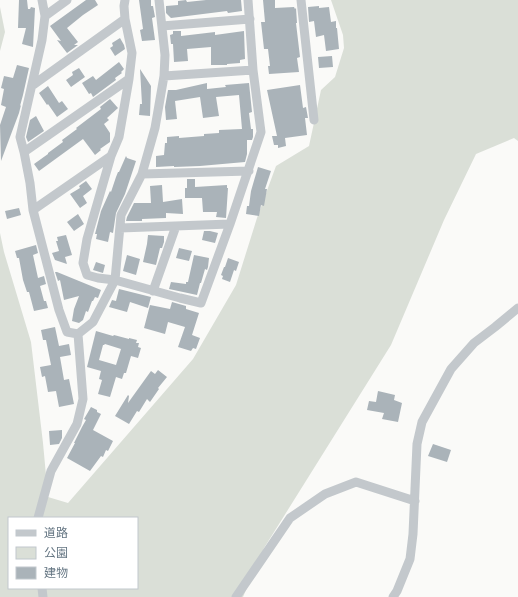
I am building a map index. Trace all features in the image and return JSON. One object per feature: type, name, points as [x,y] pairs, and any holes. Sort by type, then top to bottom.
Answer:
[{"type":"street","points":[[42,0],[45,16],[42,40],[20,137],[30,183],[32,210],[59,310],[66,330],[68,332],[78,334],[93,322],[115,280],[121,215],[142,174],[155,128],[164,76],[165,55],[160,0]]},
{"type":"street","points":[[45,16],[67,0]]},
{"type":"street","points":[[125,0],[125,19],[132,53],[129,79],[119,137],[111,156],[87,238],[83,263],[87,275],[115,280],[180,298],[201,302],[249,171],[261,132],[253,70],[248,0]]},
{"type":"street","points":[[301,0],[314,120]]},
{"type":"street","points":[[33,85],[125,19]]},
{"type":"street","points":[[162,26],[250,19]]},
{"type":"street","points":[[164,76],[253,70]]},
{"type":"street","points":[[24,152],[129,79]]},
{"type":"street","points":[[32,210],[111,156]]},
{"type":"street","points":[[142,174],[249,171]]},
{"type":"street","points":[[120,228],[230,224]]},
{"type":"street","points":[[153,291],[176,226]]},
{"type":"street","points":[[393,597],[397,591],[410,559],[414,534],[417,444],[422,422],[452,369],[469,348],[518,308]]},
{"type":"street","points":[[38,517],[51,471],[77,424],[83,398],[78,334]]},
{"type":"street","points":[[236,597],[290,518],[325,494],[356,482],[415,501]]},
{"type":"green space","points":[[331,0],[518,0],[518,141],[514,138],[476,154],[444,220],[391,345],[264,548],[243,597],[0,597],[0,233],[4,252],[31,342],[48,497],[68,503],[193,359],[236,285],[257,218],[276,166],[309,146],[321,90],[335,77],[344,48],[343,35]]},
{"type":"green space","points":[[0,7],[5,32],[0,51]]},
{"type":"building","points":[[19,0],[27,0],[28,9],[31,7],[35,8],[33,47],[22,44],[26,28],[18,28]]},
{"type":"building","points":[[86,0],[95,0],[98,5],[67,28],[78,42],[74,45],[78,45],[67,53],[57,40],[61,41],[50,26]]},
{"type":"building","points":[[139,0],[151,0],[151,6],[153,6],[155,17],[152,18],[155,40],[142,41],[140,30],[143,29]]},
{"type":"building","points":[[186,0],[187,2],[206,0],[241,0],[242,11],[228,13],[227,11],[171,18],[166,13],[166,6],[178,5],[178,1]]},
{"type":"building","points":[[263,0],[275,0],[275,8],[296,8],[296,23],[300,57],[297,58],[299,72],[269,74],[268,66],[270,66],[268,49],[264,49],[261,22],[265,22]]},
{"type":"building","points":[[319,6],[319,8],[329,7],[331,22],[336,21],[339,49],[326,51],[324,35],[316,37],[314,21],[309,22],[308,7]]},
{"type":"building","points":[[173,31],[181,31],[181,36],[215,32],[215,35],[244,31],[245,59],[240,60],[240,63],[211,65],[211,47],[187,49],[188,61],[174,62],[173,44],[171,44],[170,35],[173,34]]},
{"type":"building","points":[[120,38],[125,49],[115,56],[110,48],[113,46],[112,43]]},
{"type":"building","points":[[332,56],[333,67],[319,68],[318,57]]},
{"type":"building","points":[[119,62],[124,69],[121,72],[122,73],[115,78],[116,80],[93,97],[91,93],[89,94],[82,83],[93,76],[96,80]]},
{"type":"building","points":[[17,65],[29,68],[19,113],[1,161],[0,125],[6,107],[1,105],[4,89],[1,88],[4,76],[13,78]]},
{"type":"building","points":[[79,68],[85,77],[71,87],[66,80],[73,75],[72,72]]},
{"type":"building","points":[[140,69],[151,86],[150,116],[139,115],[140,104],[142,104]]},
{"type":"building","points":[[207,83],[207,89],[226,87],[225,85],[249,83],[252,112],[249,113],[251,129],[253,129],[253,137],[252,140],[247,140],[247,154],[245,162],[200,166],[156,167],[156,156],[164,155],[167,137],[179,136],[179,138],[204,136],[204,134],[219,133],[219,130],[242,129],[239,95],[216,97],[219,116],[203,118],[200,97],[175,101],[177,119],[166,120],[165,107],[168,90],[176,90]]},
{"type":"building","points":[[300,85],[303,108],[306,107],[308,118],[305,118],[307,135],[285,138],[286,146],[278,148],[278,145],[274,145],[272,136],[277,136],[267,90]]},
{"type":"building","points":[[48,86],[59,103],[62,101],[68,109],[57,117],[39,93]]},
{"type":"building","points":[[110,99],[118,108],[107,118],[109,120],[104,124],[110,133],[110,142],[100,149],[101,150],[95,155],[83,139],[39,171],[34,164],[63,142],[62,140],[101,109],[100,107]]},
{"type":"building","points":[[36,116],[44,131],[28,142],[26,137],[30,120]]},
{"type":"building","points":[[126,156],[127,158],[136,161],[125,194],[116,213],[113,233],[110,232],[108,242],[96,239],[97,234],[95,234],[101,211],[110,191],[111,192],[118,172]]},
{"type":"building","points":[[258,167],[271,171],[265,189],[267,189],[264,206],[261,205],[259,216],[246,214]]},
{"type":"building","points":[[187,179],[195,179],[195,187],[227,185],[226,218],[216,217],[217,212],[203,212],[202,198],[185,198]]},
{"type":"building","points":[[86,181],[92,189],[83,196],[87,203],[80,208],[70,194],[80,188],[79,186]]},
{"type":"building","points":[[162,185],[163,202],[182,199],[183,214],[166,213],[166,218],[126,221],[134,203],[151,203],[150,186]]},
{"type":"building","points":[[19,208],[21,215],[7,219],[5,211]]},
{"type":"building","points":[[78,214],[84,224],[74,231],[67,222]]},
{"type":"building","points":[[204,231],[218,233],[215,243],[202,240]]},
{"type":"building","points":[[66,235],[72,255],[65,257],[67,264],[55,260],[52,253],[59,251],[56,241],[58,241],[57,237]]},
{"type":"building","points":[[148,235],[164,236],[164,242],[162,248],[160,248],[156,265],[143,262]]},
{"type":"building","points":[[36,245],[38,253],[33,255],[38,278],[44,276],[46,284],[40,286],[44,301],[46,301],[48,308],[34,311],[29,292],[27,292],[23,280],[19,258],[17,258],[15,251]]},
{"type":"building","points":[[179,248],[192,251],[189,261],[176,258]]},
{"type":"building","points":[[127,255],[140,259],[136,275],[123,271]]},
{"type":"building","points":[[194,255],[209,258],[208,267],[207,270],[205,269],[197,295],[169,289],[171,282],[186,284],[186,282],[188,282]]},
{"type":"building","points":[[228,258],[239,262],[236,271],[234,270],[230,282],[222,279],[223,276],[221,275]]},
{"type":"building","points":[[96,262],[105,265],[103,273],[93,270]]},
{"type":"building","points":[[55,272],[101,290],[98,298],[95,297],[88,312],[86,311],[83,320],[79,323],[72,321],[74,309],[79,296],[64,300],[60,280],[58,281]]},
{"type":"building","points":[[119,289],[151,297],[148,308],[130,302],[127,312],[109,307],[112,300],[116,301]]},
{"type":"building","points":[[172,302],[186,306],[186,309],[199,313],[192,335],[200,338],[196,349],[193,348],[191,351],[178,347],[185,327],[168,322],[165,334],[144,328],[150,305],[170,309]]},
{"type":"building","points":[[55,327],[59,346],[69,344],[71,355],[60,357],[64,380],[69,379],[74,404],[59,407],[56,391],[48,392],[45,376],[42,377],[40,367],[51,365],[46,340],[43,340],[41,330]]},
{"type":"building","points":[[96,331],[113,336],[137,340],[136,343],[139,343],[138,347],[141,348],[138,358],[131,356],[126,373],[124,373],[122,379],[116,377],[110,397],[98,394],[102,380],[99,379],[101,371],[87,367]],"holes":[[[105,344],[121,349],[116,365],[99,360],[103,345]]]},
{"type":"building","points":[[158,370],[167,377],[158,388],[159,389],[150,402],[147,399],[129,424],[115,416],[128,395],[128,403],[151,371],[155,374]]},
{"type":"building","points":[[378,391],[395,395],[394,400],[402,403],[398,422],[382,419],[384,413],[367,410],[369,401],[376,402]]},
{"type":"building","points":[[91,407],[101,414],[93,430],[113,441],[108,451],[106,450],[103,457],[101,456],[90,471],[67,458],[86,420],[84,419]]},
{"type":"building","points":[[62,430],[62,438],[59,444],[50,445],[49,431]]},
{"type":"building","points":[[433,444],[451,450],[447,462],[428,456]]}]
